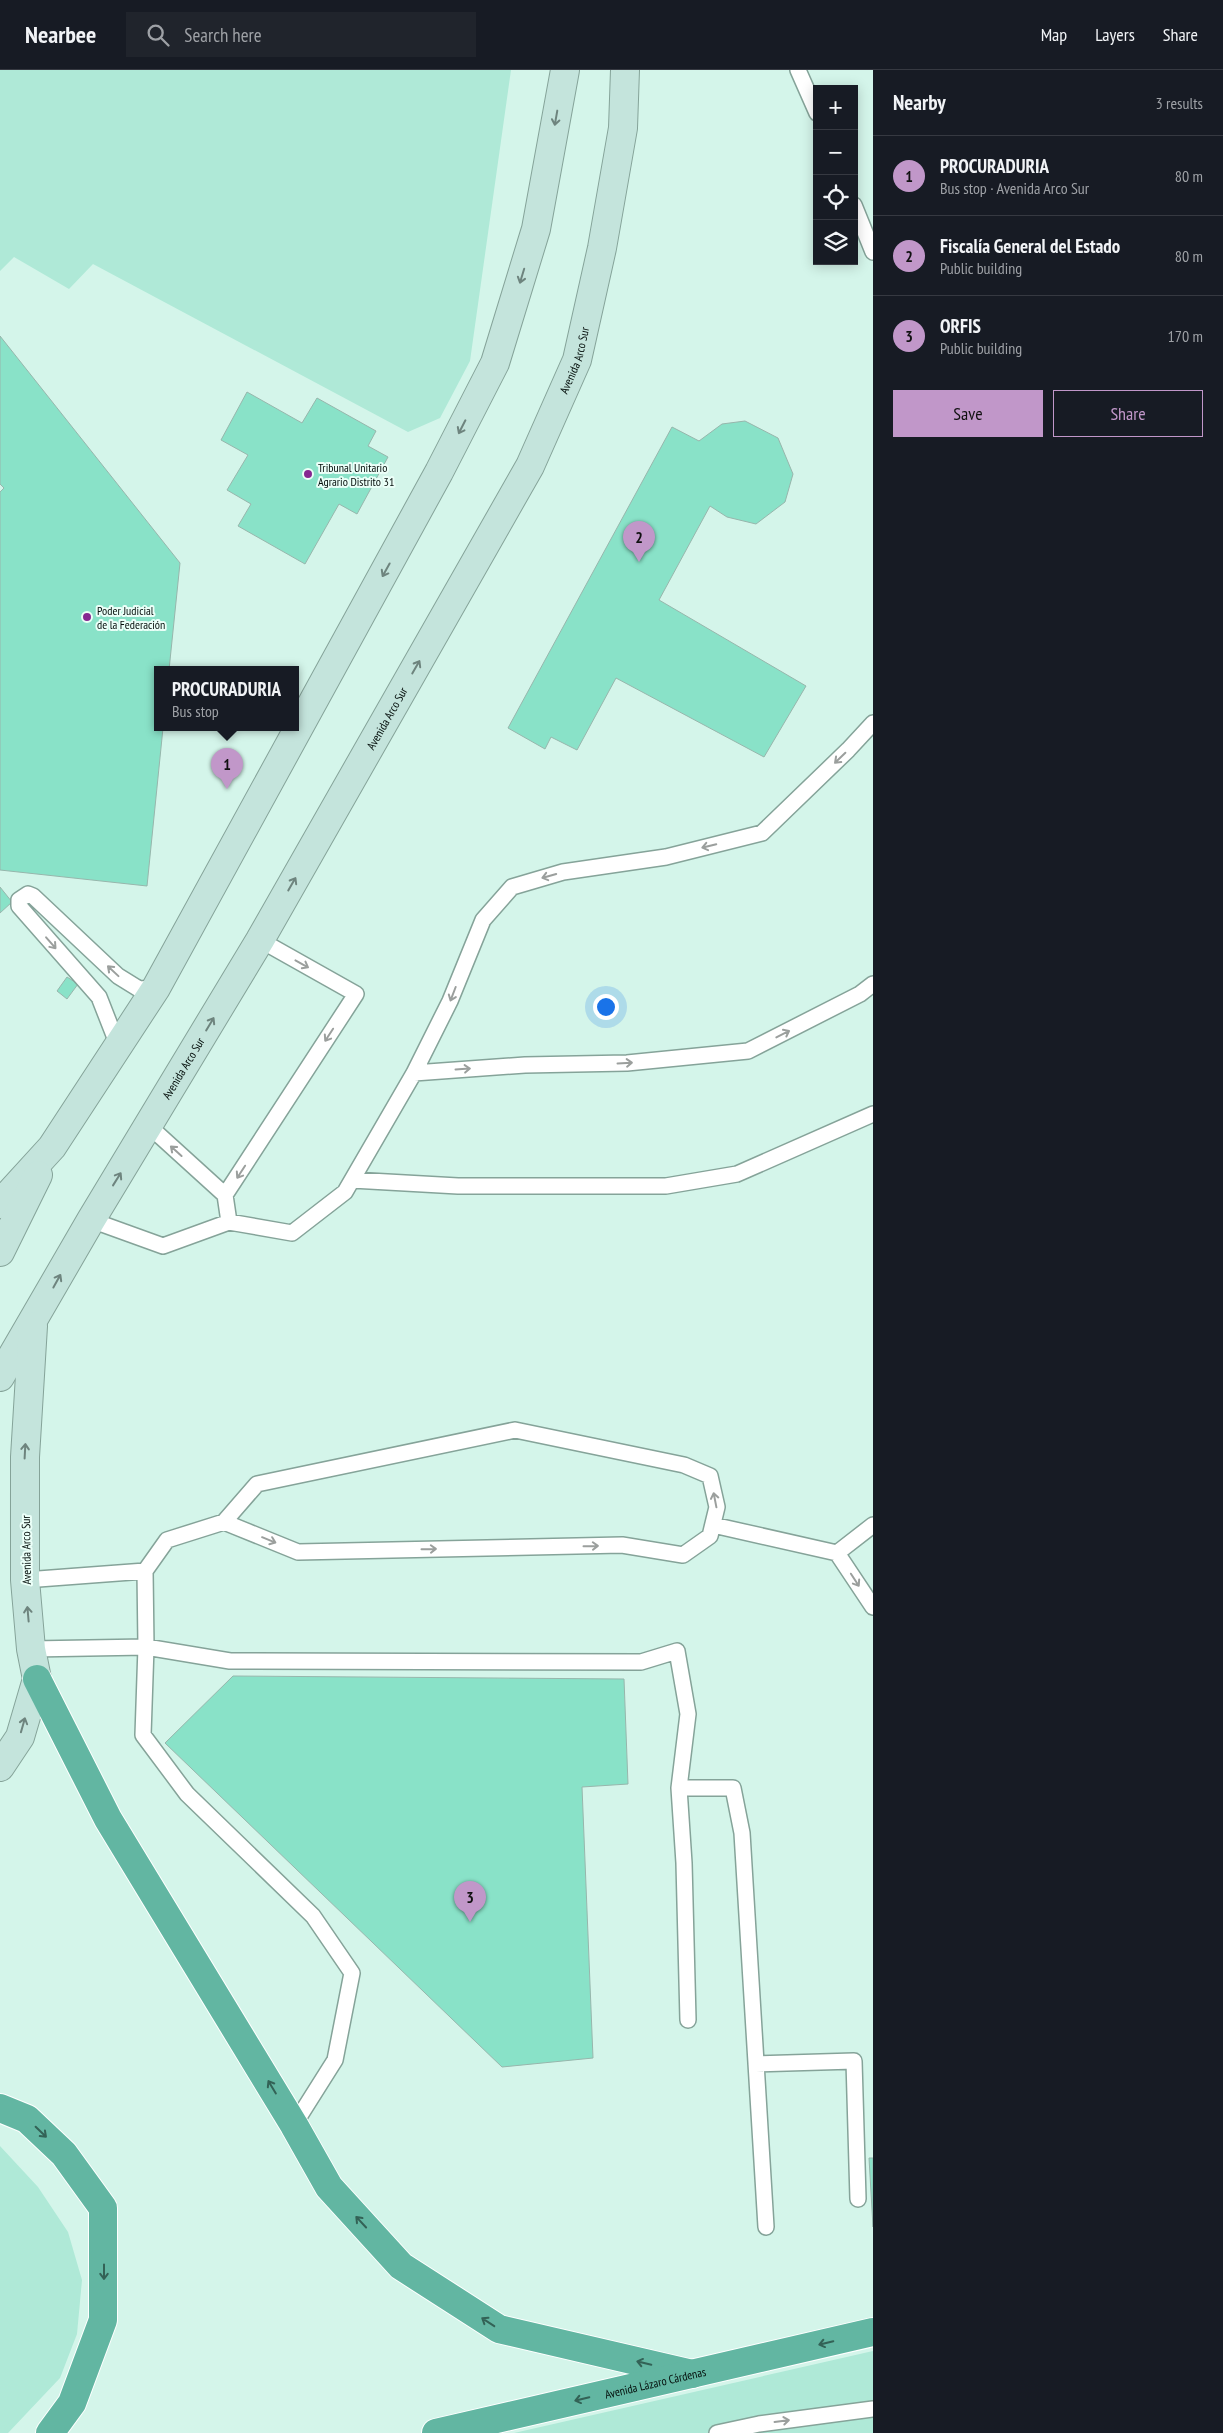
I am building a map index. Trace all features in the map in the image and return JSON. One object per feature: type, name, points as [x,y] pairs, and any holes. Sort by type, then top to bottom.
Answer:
[{"type":"highway","points":[[37,1679],[108,1819],[294,2125],[329,2187],[401,2266],[499,2329],[692,2374]]},
{"type":"highway","points":[[0,2108],[27,2118],[64,2154],[102,2208],[103,2320],[72,2404],[50,2433]]},
{"type":"highway","name":"Avenida Lázaro Cárdenas","points":[[436,2433],[873,2332]]},
{"type":"main road","points":[[299,727],[439,472],[495,363],[536,229],[565,70]]},
{"type":"main road","name":"Avenida Arco Sur","points":[[0,1377],[91,1220],[260,940],[530,466],[577,360],[602,248],[621,137],[625,70]]},
{"type":"main road","points":[[0,1252],[6,1202],[52,1147],[119,1048],[156,988],[297,731]]},
{"type":"main road","name":"Avenida Arco Sur","points":[[0,1767],[20,1737],[37,1679],[31,1649],[25,1580],[25,1457],[33,1323]]},
{"type":"lane","points":[[798,70],[813,104]]},
{"type":"lane","points":[[858,215],[873,252]]},
{"type":"lane","points":[[91,1220],[163,1246],[229,1222],[292,1232],[345,1192],[414,1072],[450,1001],[483,920],[512,887],[563,872],[666,857],[762,833],[848,750],[873,723]]},
{"type":"lane","points":[[119,1048],[99,997],[19,906],[19,900],[28,894],[33,896],[118,976],[139,989],[156,988]]},
{"type":"lane","points":[[225,1195],[356,994],[260,940]]},
{"type":"lane","points":[[414,1072],[525,1065],[628,1063],[748,1051],[860,994],[873,984]]},
{"type":"lane","points":[[352,1180],[458,1186],[666,1186],[737,1174],[873,1114]]},
{"type":"lane","points":[[149,1126],[225,1195],[229,1222]]},
{"type":"lane","points":[[224,1522],[298,1552],[622,1545],[683,1555],[710,1536],[717,1508],[710,1476],[684,1465],[515,1430],[257,1484],[224,1522],[167,1540],[145,1571],[146,1647],[143,1735],[187,1794],[313,1916],[352,1973],[335,2060],[294,2125]]},
{"type":"lane","points":[[713,1525],[837,1553],[873,1607]]},
{"type":"lane","points":[[837,1553],[873,1525]]},
{"type":"lane","points":[[25,1580],[145,1571]]},
{"type":"lane","points":[[31,1649],[146,1647],[230,1661],[641,1662],[678,1651],[688,1714],[679,1788],[684,1863],[688,2020]]},
{"type":"lane","points":[[679,1788],[734,1788],[742,1833],[766,2228]]},
{"type":"lane","points":[[756,2064],[854,2061],[858,2199]]},
{"type":"lane","points":[[717,2433],[759,2424],[873,2409]]},
{"type":"green space","points":[[0,70],[511,70],[470,361],[440,418],[408,432],[93,264],[69,289],[14,257],[0,271]]},
{"type":"green space","points":[[0,2146],[38,2187],[68,2232],[82,2280],[77,2334],[60,2378],[8,2433],[0,2433]]},
{"type":"green space","points":[[873,2351],[873,2433],[514,2433]]},
{"type":"building","name":"Poder Judicial de la Federación","points":[[0,336],[180,563],[169,666],[154,666],[154,731],[163,731],[147,886],[0,870],[0,492],[4,488],[0,484]]},
{"type":"building","name":"Tribunal Unitario Agrario Distrito 31","points":[[247,392],[302,423],[317,398],[376,431],[368,446],[388,457],[357,514],[339,504],[305,564],[238,526],[251,504],[227,490],[248,455],[221,440]]},
{"type":"building","points":[[745,421],[778,438],[793,474],[785,502],[756,524],[727,517],[710,506],[659,600],[806,686],[764,757],[616,678],[577,750],[551,737],[545,749],[508,728],[672,427],[699,441],[722,424]]},
{"type":"building","points":[[0,887],[12,902],[0,913]]},
{"type":"building","points":[[67,977],[78,984],[67,999],[57,991]]},
{"type":"building","points":[[233,1676],[624,1679],[628,1784],[582,1787],[593,2058],[502,2067],[165,1743]]},
{"type":"building","points":[[869,2158],[873,2158],[873,2227]]},
{"type":"place","name":"Tribunal Unitario Agrario Distrito 31","points":[[308,474]]},
{"type":"place","name":"Fiscalía General del Estado","points":[[639,562]]},
{"type":"place","name":"Poder Judicial de la Federación","points":[[87,617]]},
{"type":"place","name":"PROCURADURIA","points":[[227,789]]},
{"type":"place","name":"ORFIS","points":[[470,1922]]}]
